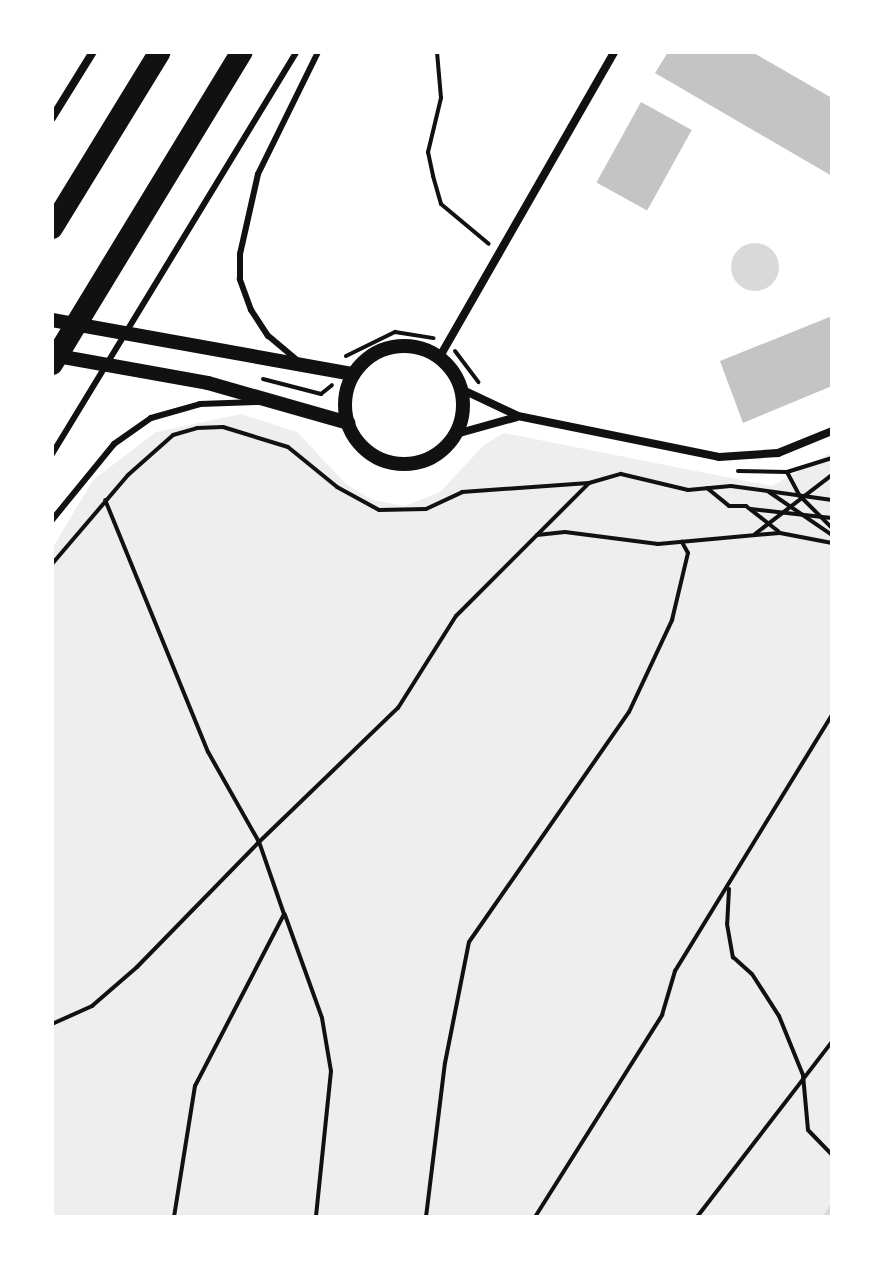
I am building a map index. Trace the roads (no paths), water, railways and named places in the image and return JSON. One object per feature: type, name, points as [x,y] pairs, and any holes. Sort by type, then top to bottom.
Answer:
[{"type":"highway","points":[[52,228],[160,52]]},
{"type":"highway","points":[[52,344],[229,52]]},
{"type":"highway","points":[[52,364],[242,52]]},
{"type":"street","points":[[52,118],[93,52]]},
{"type":"street","points":[[439,358],[614,52]]},
{"type":"street","points":[[52,320],[310,369],[353,374]]},
{"type":"street","points":[[518,416],[456,434],[433,457],[403,465],[368,452],[348,423],[345,398],[353,374],[368,358],[395,347],[426,350],[439,358],[461,389],[518,416],[719,457],[778,453],[832,431]]},
{"type":"street","points":[[52,355],[284,402],[348,423]]},
{"type":"street","points":[[456,434],[461,389]]},
{"type":"lane","points":[[52,454],[296,52]]},
{"type":"lane","points":[[310,369],[268,336],[251,310],[240,279],[240,254],[258,174],[318,52]]},
{"type":"lane","points":[[52,520],[114,444],[151,418],[200,404],[284,402]]},
{"type":"waterway","points":[[826,1217],[832,1207]]}]
